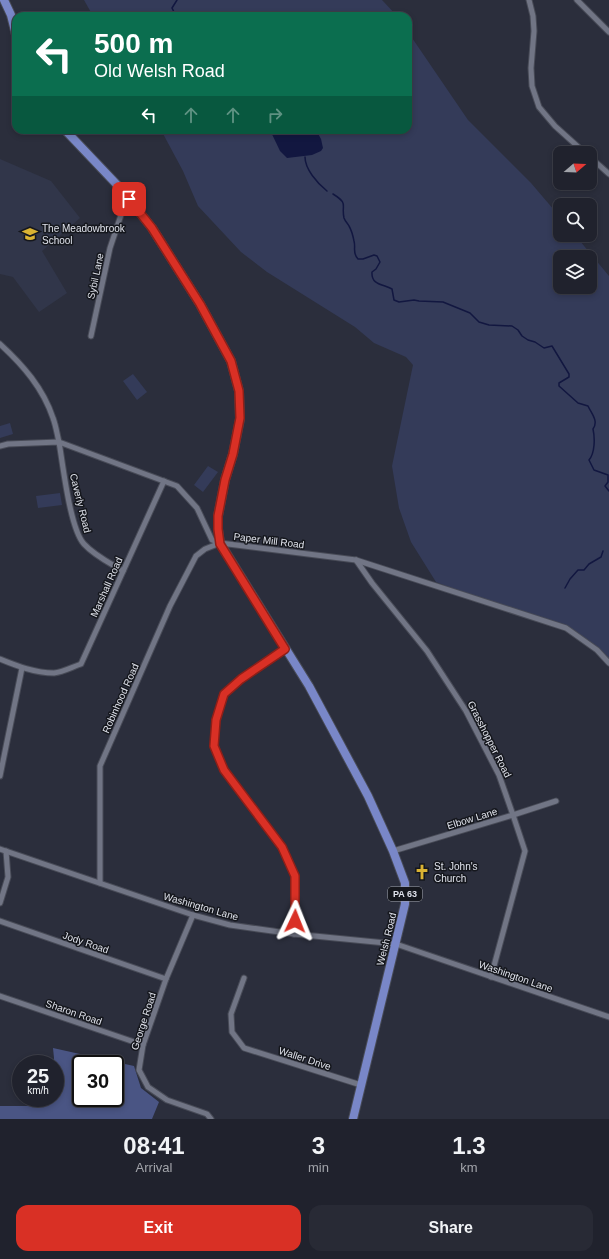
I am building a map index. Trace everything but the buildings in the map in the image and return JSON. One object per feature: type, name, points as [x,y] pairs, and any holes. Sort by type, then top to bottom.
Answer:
[{"type":"main road","points":[[4,0],[12,19]]},
{"type":"main road","name":"PA 63","points":[[69,134],[129,199],[152,228],[200,304],[231,361],[239,391],[240,418],[218,516],[220,544],[285,649]]},
{"type":"main road","name":"Welsh Road","points":[[285,649],[309,686],[368,796],[393,851],[405,883],[405,904],[353,1119]]},
{"type":"street","points":[[529,0],[533,16],[534,31],[531,68],[532,86],[539,107],[555,126],[577,146]]},
{"type":"street","points":[[577,0],[609,32]]},
{"type":"street","points":[[597,163],[609,174]]},
{"type":"street","name":"Sybil Lane","points":[[91,336],[110,248],[125,203],[129,199]]},
{"type":"street","points":[[0,344],[32,377],[54,419],[59,442],[8,444],[0,446]]},
{"type":"street","name":"Paper Mill Road","points":[[59,442],[177,486],[197,508],[212,540],[220,544],[356,560],[566,628],[597,650],[609,663]]},
{"type":"street","name":"Caverly Road","points":[[59,442],[68,494],[78,532],[84,544],[94,554],[122,571]]},
{"type":"street","name":"Marshall Road","points":[[0,659],[22,668],[55,673],[80,664],[164,481]]},
{"type":"street","name":"Robinhood Road","points":[[100,884],[100,766],[170,606],[196,556],[205,549],[220,544]]},
{"type":"street","name":"Grasshopper Road","points":[[356,560],[372,583],[427,651],[466,711],[499,775],[525,851],[491,977]]},
{"type":"street","points":[[285,649],[241,679],[224,694],[216,720],[214,746],[224,770],[282,847],[295,876],[296,907],[294,934]]},
{"type":"street","points":[[0,776],[22,668]]},
{"type":"street","name":"Elbow Lane","points":[[393,851],[556,801]]},
{"type":"street","name":"Washington Lane","points":[[0,849],[193,915],[230,925],[294,934],[396,944],[609,1017]]},
{"type":"street","points":[[0,904],[8,877],[6,851]]},
{"type":"street","name":"George Road","points":[[193,915],[166,979],[143,1045],[139,1070],[148,1087],[167,1100],[207,1114],[211,1119]]},
{"type":"street","name":"Jody Road","points":[[0,921],[166,979]]},
{"type":"street","name":"Waller Drive","points":[[244,978],[231,1014],[232,1032],[244,1048],[361,1085]]},
{"type":"street","name":"Sharon Road","points":[[0,996],[143,1045]]},
{"type":"shaded area","points":[[84,0],[382,0],[393,12],[91,12]]},
{"type":"shaded area","points":[[412,38],[468,120],[531,183],[553,209],[553,242],[581,242],[587,250],[553,250],[553,294],[597,294],[597,262],[609,276],[609,659],[598,647],[566,626],[477,598],[436,582],[411,542],[399,508],[392,466],[413,365],[406,357],[374,343],[355,327],[267,272],[241,252],[198,206],[183,171],[163,134],[412,134]]},
{"type":"shaded area","points":[[272,134],[318,134],[323,148],[321,151],[312,155],[287,158],[280,151]]},
{"type":"shaded area","name":"The Meadowbrook School","points":[[0,159],[51,181],[80,218],[42,251],[67,293],[39,312],[13,277],[0,274]]},
{"type":"shaded area","points":[[133,374],[147,392],[137,400],[123,381]]},
{"type":"shaded area","points":[[10,423],[13,434],[0,438],[0,426]]},
{"type":"shaded area","points":[[208,466],[218,472],[203,492],[194,485]]},
{"type":"shaded area","points":[[60,493],[62,505],[38,508],[36,496]]},
{"type":"shaded area","points":[[53,1048],[84,1055],[72,1055],[72,1107],[124,1107],[124,1064],[134,1066],[141,1088],[159,1102],[152,1119],[0,1119],[0,1106],[64,1107],[64,1055],[54,1055]]},
{"type":"waterway","points":[[174,12],[172,8],[177,0]]},
{"type":"waterway","points":[[305,157],[307,166],[312,176],[327,191]]},
{"type":"waterway","points":[[333,194],[343,202],[344,218],[352,234],[356,257],[358,259],[363,259],[374,255],[377,256],[380,262],[376,269],[372,272],[373,279],[378,284],[392,289],[394,300],[399,302],[414,300],[443,302],[470,313],[479,322],[489,325],[512,326],[528,340],[535,342],[544,348],[552,346],[569,374],[569,377],[559,383],[559,386],[578,403],[588,406],[594,417],[594,445],[589,460],[594,470],[608,475],[608,482],[605,486],[609,491]]},
{"type":"waterway","points":[[565,588],[570,579],[578,570],[584,570],[589,564],[601,557],[603,551]]},
{"type":"place","name":"The Meadowbrook School","points":[[30,234]]},
{"type":"place","name":"St. John's Church","points":[[422,872]]},
{"type":"route","points":[[129,199],[152,228],[200,304],[231,361],[239,391],[240,418],[218,516],[220,544],[285,649],[241,679],[224,694],[216,720],[214,746],[224,770],[282,847],[295,876],[295,921]]}]
